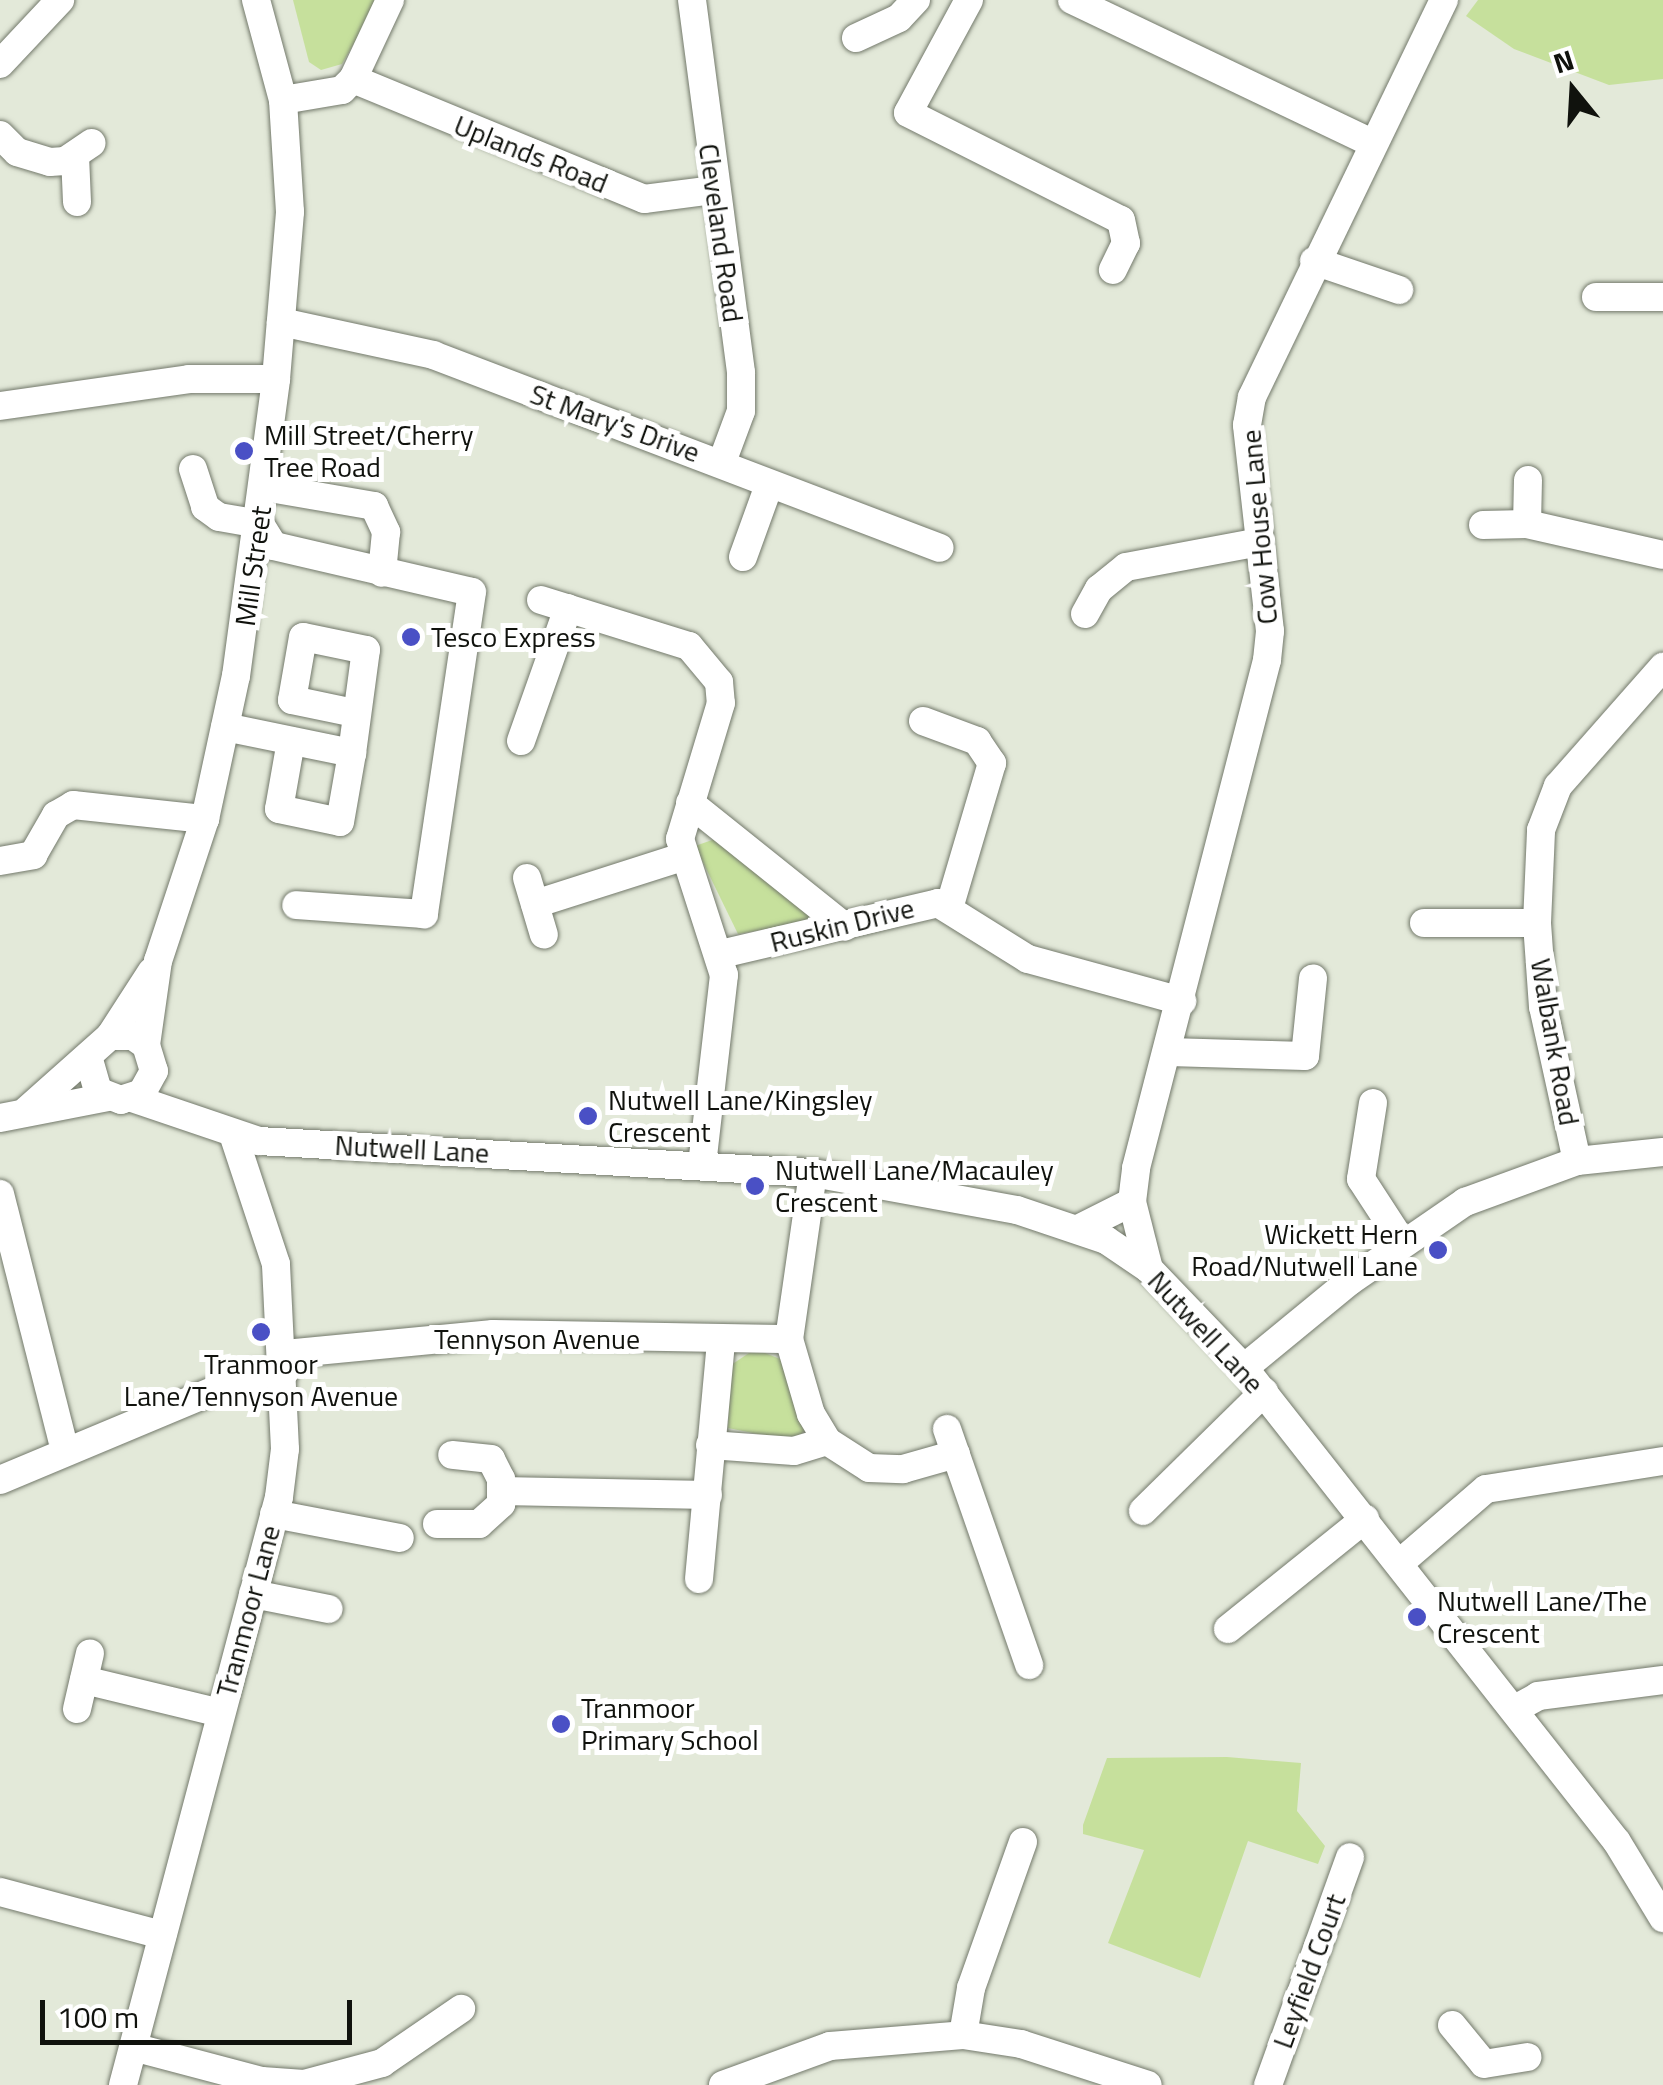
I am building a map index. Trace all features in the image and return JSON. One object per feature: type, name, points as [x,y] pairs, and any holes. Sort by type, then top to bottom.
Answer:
[{"type":"street","points":[[0,64],[60,0]]},
{"type":"street","name":"Mill Street","points":[[149,1050],[158,962],[205,819],[226,728],[260,524],[282,322],[290,212],[283,100],[256,0]]},
{"type":"street","points":[[283,100],[324,96],[353,79],[390,0]]},
{"type":"street","name":"Cleveland Road","points":[[692,0],[741,374],[741,411],[722,462]]},
{"type":"street","points":[[856,38],[899,18],[916,0]]},
{"type":"street","points":[[969,0],[908,113],[1121,220],[1126,243],[1113,270]]},
{"type":"street","points":[[1072,0],[1372,143]]},
{"type":"street","name":"Cow House Lane","points":[[1149,1268],[1132,1202],[1267,660],[1260,542],[1247,425],[1252,397],[1314,261],[1444,0]]},
{"type":"street","name":"Uplands Road","points":[[353,79],[644,199],[714,190]]},
{"type":"street","points":[[0,135],[35,160],[84,150],[78,202]]},
{"type":"street","points":[[1314,261],[1399,290]]},
{"type":"street","points":[[1596,297],[1663,296]]},
{"type":"street","name":"St Mary's Drive","points":[[282,322],[433,355],[940,548]]},
{"type":"street","points":[[0,406],[189,378],[276,379]]},
{"type":"street","points":[[193,469],[205,507],[219,517],[260,524],[274,546],[472,592],[424,914],[296,905]]},
{"type":"street","points":[[1528,480],[1528,524]]},
{"type":"street","points":[[743,558],[770,485]]},
{"type":"street","points":[[264,487],[374,506],[386,532],[382,573]]},
{"type":"street","points":[[1483,525],[1528,524],[1663,555]]},
{"type":"street","points":[[1085,614],[1099,589],[1126,566],[1260,542]]},
{"type":"street","points":[[521,742],[556,614],[688,646],[710,665],[721,703],[680,839],[682,857],[721,954],[723,989],[702,1164]]},
{"type":"street","name":"Walbank Road","points":[[1577,1161],[1543,1007],[1537,924],[1546,806],[1663,667]]},
{"type":"street","points":[[291,740],[279,809],[340,822],[354,714]]},
{"type":"street","points":[[226,728],[291,740],[350,762]]},
{"type":"street","points":[[932,733],[976,741],[992,763],[950,905]]},
{"type":"street","points":[[690,803],[845,926]]},
{"type":"street","points":[[0,860],[33,855],[56,815],[73,805],[205,819]]},
{"type":"street","points":[[544,935],[531,891],[682,857]]},
{"type":"street","name":"Ruskin Drive","points":[[721,954],[929,904],[950,905],[1028,959],[1182,1000]]},
{"type":"street","points":[[1446,952],[1435,923],[1537,924]]},
{"type":"street","name":"Mill Street","points":[[110,1036],[158,962]]},
{"type":"street","points":[[1169,1052],[1305,1056],[1313,978]]},
{"type":"street","points":[[14,1114],[89,1060],[110,1036],[133,1036],[149,1050],[167,1082],[222,1128]]},
{"type":"street","points":[[14,1114],[120,1098],[151,1082],[149,1050]]},
{"type":"street","points":[[89,1060],[92,1081],[120,1098]]},
{"type":"street","name":"Nutwell Lane","points":[[120,1098],[259,1142],[813,1173],[1016,1210],[1078,1229],[1149,1268],[1244,1368],[1654,1878],[1663,1918]]},
{"type":"street","points":[[1373,1103],[1361,1179],[1402,1242]]},
{"type":"street","name":"Tranmoor Lane","points":[[123,2085],[274,1514],[285,1449],[285,1363],[267,1226],[222,1128]]},
{"type":"street","points":[[1244,1368],[1402,1242],[1464,1202],[1577,1161],[1663,1152]]},
{"type":"street","points":[[813,1173],[789,1339],[811,1414],[827,1441],[850,1461],[885,1472],[951,1441],[1029,1665]]},
{"type":"street","points":[[0,1194],[62,1438]]},
{"type":"street","points":[[1078,1229],[1132,1202]]},
{"type":"street","name":"Tennyson Avenue","points":[[0,1480],[285,1363],[493,1334],[789,1339]]},
{"type":"street","points":[[699,1578],[721,1340]]},
{"type":"street","points":[[1143,1510],[1264,1392]]},
{"type":"street","points":[[710,1445],[794,1451],[827,1441]]},
{"type":"street","points":[[437,1524],[490,1520],[502,1491],[491,1459],[452,1456]]},
{"type":"street","points":[[1401,1562],[1486,1489],[1663,1462]]},
{"type":"street","points":[[502,1491],[708,1495]]},
{"type":"street","points":[[274,1514],[400,1538]]},
{"type":"street","points":[[1228,1630],[1365,1519]]},
{"type":"street","points":[[253,1594],[329,1609]]},
{"type":"street","points":[[77,1709],[87,1667],[220,1713]]},
{"type":"street","points":[[1515,1709],[1538,1696],[1663,1680]]},
{"type":"street","points":[[963,2035],[971,1988],[1023,1842]]},
{"type":"street","name":"Leyfield Court","points":[[1268,2085],[1350,1857]]},
{"type":"street","points":[[0,1892],[162,1935]]},
{"type":"street","points":[[133,2048],[262,2081],[304,2084],[382,2062],[461,2009]]},
{"type":"street","points":[[1452,2025],[1480,2075],[1527,2057]]},
{"type":"street","points":[[723,2085],[830,2046],[963,2035],[1021,2044],[1132,2082]]},
{"type":"green space","points":[[293,0],[379,0],[342,64],[321,70],[309,62]]},
{"type":"green space","points":[[1478,0],[1663,0],[1663,79],[1609,85],[1514,49],[1466,16]]},
{"type":"green space","points":[[715,839],[811,910],[808,922],[738,934],[695,846]]},
{"type":"green space","points":[[755,1349],[785,1361],[807,1429],[792,1441],[728,1428],[731,1365]]},
{"type":"green space","points":[[1227,1757],[1301,1763],[1297,1811],[1325,1846],[1318,1864],[1248,1841],[1200,1978],[1108,1943],[1144,1850],[1083,1834],[1083,1825],[1107,1758]]},
{"type":"place","name":"Mill Street/Cherry Tree Road","points":[[244,451]]},
{"type":"place","name":"Tesco Express","points":[[411,637]]},
{"type":"place","name":"Nutwell Lane/Kingsley Crescent","points":[[588,1116]]},
{"type":"place","name":"Nutwell Lane/Macauley Crescent","points":[[755,1186]]},
{"type":"place","name":"Wickett Hern Road/Nutwell Lane","points":[[1438,1250]]},
{"type":"place","name":"Tranmoor Lane/Tennyson Avenue","points":[[261,1332]]},
{"type":"place","name":"Nutwell Lane/The Crescent","points":[[1417,1617]]},
{"type":"place","name":"Tranmoor Primary School","points":[[561,1724]]}]
